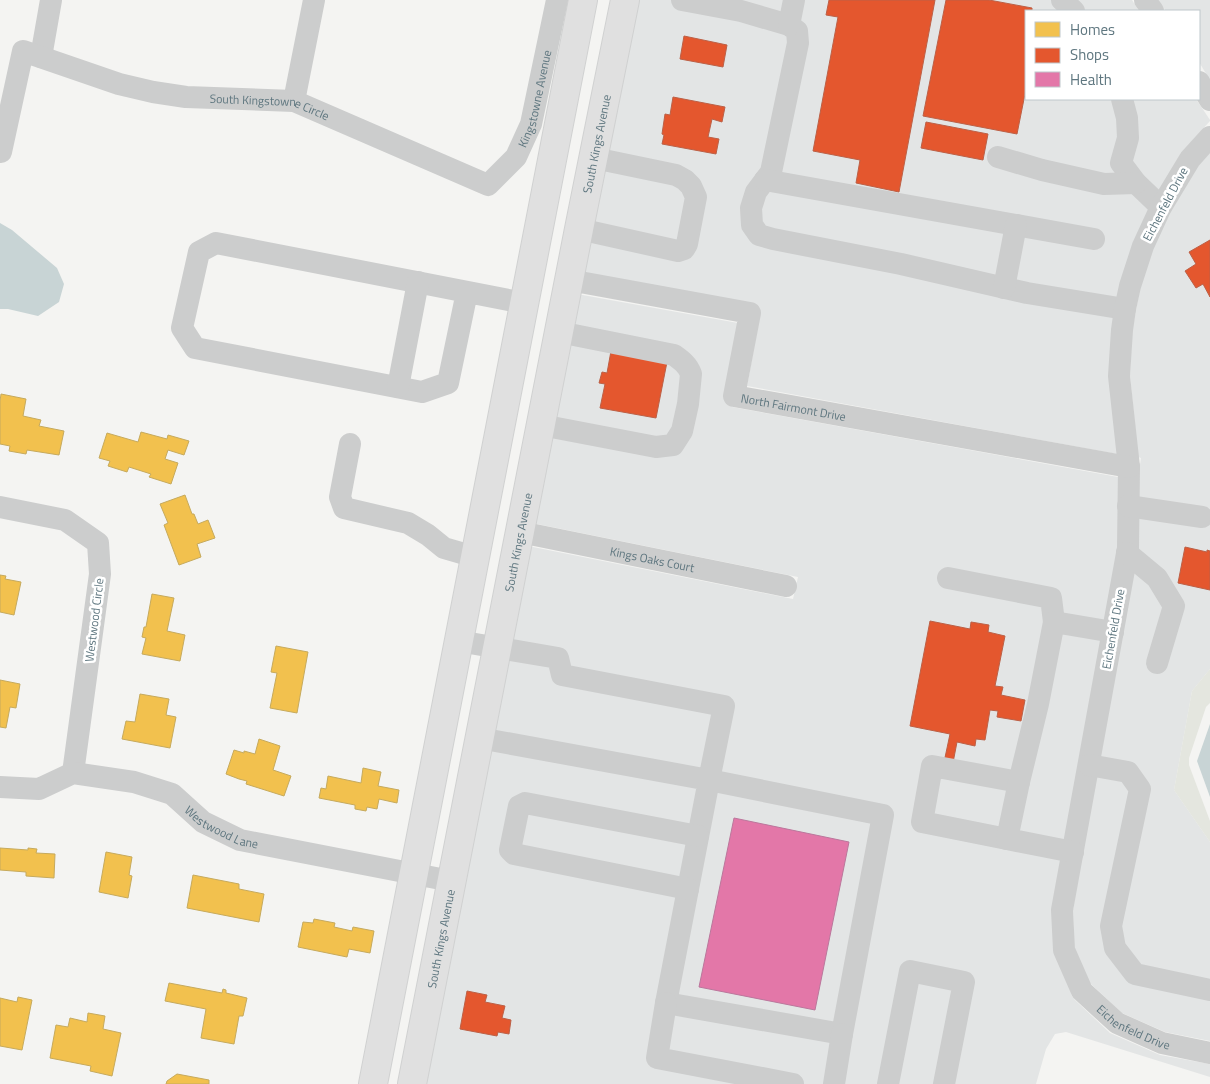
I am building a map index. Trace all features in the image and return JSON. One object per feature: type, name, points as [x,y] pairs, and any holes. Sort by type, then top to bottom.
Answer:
[{"type":"main road","points":[[578,228],[565,210],[563,188],[578,109],[585,0]]},
{"type":"main road","points":[[373,1084],[524,303],[585,0]]},
{"type":"main road","name":"South Kings Avenue","points":[[412,1084],[578,228],[594,158],[625,0]]},
{"type":"street","points":[[41,57],[51,0]]},
{"type":"street","points":[[294,101],[314,0]]},
{"type":"street","name":"Kingstowne Avenue","points":[[488,185],[516,157],[531,124],[557,0]]},
{"type":"street","points":[[682,0],[742,5],[789,25],[797,31],[798,42],[771,172],[756,192],[751,208],[752,225],[759,235],[901,264],[1027,293],[1125,309]]},
{"type":"street","points":[[789,25],[794,0]]},
{"type":"street","points":[[1062,0],[1073,10]]},
{"type":"street","name":"South Kingstowne Circle","points":[[0,152],[23,51],[119,84],[153,92],[186,97],[294,101],[488,185]]},
{"type":"street","points":[[1200,84],[1210,100]]},
{"type":"street","points":[[1122,100],[1127,118],[1128,138],[1121,163],[1136,184],[1161,208]]},
{"type":"street","name":"Eichenfeld Drive","points":[[1210,137],[1190,159],[1161,208],[1143,246],[1130,286],[1125,309],[1119,376],[1129,467],[1128,552],[1062,910],[1064,950],[1082,991],[1116,1024],[1162,1044],[1210,1053]]},
{"type":"street","points":[[998,157],[1042,170],[1104,184],[1136,184]]},
{"type":"street","points":[[578,228],[678,251],[684,249],[687,244],[696,197],[692,186],[676,174],[594,158]]},
{"type":"street","points":[[765,180],[1094,239]]},
{"type":"street","points":[[1004,288],[1016,225]]},
{"type":"street","points":[[467,292],[448,383],[422,392],[195,348],[182,328],[199,252],[216,243],[524,303]]},
{"type":"street","name":"North Fairmont Drive","points":[[569,280],[750,314],[734,396],[1129,467]]},
{"type":"street","points":[[398,387],[418,282]]},
{"type":"street","points":[[541,425],[656,447],[673,444],[682,431],[688,404],[691,374],[684,362],[674,355],[559,332]]},
{"type":"street","points":[[350,444],[340,497],[344,508],[408,523],[428,535],[444,548],[475,557]]},
{"type":"street","points":[[1128,506],[1202,518]]},
{"type":"street","name":"Westwood Circle","points":[[0,507],[65,520],[98,543],[100,574],[73,773]]},
{"type":"street","name":"Kings Oaks Court","points":[[520,532],[786,586]]},
{"type":"street","points":[[1128,552],[1157,578],[1174,606],[1157,663]]},
{"type":"street","points":[[948,578],[1052,598],[1054,622],[1038,704],[1007,839]]},
{"type":"street","points":[[1054,622],[1113,632]]},
{"type":"street","points":[[458,641],[558,658],[562,675],[724,706],[656,1058],[793,1084]]},
{"type":"street","points":[[479,738],[709,780],[883,816],[834,1084]]},
{"type":"street","points":[[1088,765],[1128,772],[1140,789],[1112,926],[1115,948],[1136,974],[1210,990]]},
{"type":"street","points":[[1019,782],[932,766],[922,822],[1073,852]]},
{"type":"street","points":[[0,787],[39,789],[73,773]]},
{"type":"street","name":"Westwood Lane","points":[[73,773],[134,782],[172,794],[203,822],[240,840],[451,881]]},
{"type":"street","points":[[688,889],[514,854],[510,850],[519,806],[525,803],[698,836]]},
{"type":"street","points":[[888,1084],[910,972],[964,982],[944,1084]]},
{"type":"street","points":[[666,1003],[842,1034]]},
{"type":"shaded area","points":[[635,0],[1132,0],[1138,10],[1025,10],[1025,100],[1197,100],[1210,120],[1181,153],[1134,241],[1117,454],[747,386],[760,316],[581,271]]},
{"type":"shaded area","points":[[1158,0],[1210,0],[1210,80],[1200,64],[1200,10],[1165,10]]},
{"type":"shaded area","points":[[1210,153],[1210,669],[1192,691],[1174,790],[1210,842],[1210,1041],[1165,1032],[1122,1013],[1090,983],[1074,947],[1073,910],[1141,458],[1138,457],[1130,375],[1132,331],[1140,289],[1152,250],[1170,213],[1198,166]]},
{"type":"shaded area","points":[[0,223],[12,230],[57,268],[64,284],[59,302],[38,316],[0,309]]},
{"type":"shaded area","points":[[577,294],[738,323],[724,394],[732,407],[1118,477],[1118,547],[1052,911],[1072,996],[1075,1000],[1110,1033],[1160,1055],[1210,1064],[1210,1077],[1066,1032],[1055,1034],[1046,1049],[1036,1084],[422,1084],[528,546],[793,599],[798,577],[532,523]]},
{"type":"shaded area","points":[[1210,669],[1210,703],[1206,707],[1189,758],[1189,765],[1210,821],[1210,842],[1174,790],[1192,691]]},
{"type":"shaded area","points":[[1210,724],[1210,797],[1197,761]]},
{"type":"building: Homes","points":[[1,394],[26,399],[23,416],[41,420],[39,426],[64,431],[59,455],[27,450],[26,454],[9,451],[10,446],[0,444]]},
{"type":"building: Homes","points":[[141,432],[167,439],[168,435],[189,441],[184,455],[168,450],[165,459],[178,463],[171,484],[149,477],[151,474],[129,467],[127,472],[108,466],[110,461],[99,458],[107,433],[138,442]]},
{"type":"building: Homes","points":[[185,495],[198,524],[208,520],[215,538],[197,544],[201,557],[179,565],[164,525],[168,523],[160,504]]},
{"type":"building: Homes","points":[[0,575],[6,576],[5,579],[21,582],[14,615],[0,612]]},
{"type":"building: Homes","points":[[152,594],[174,598],[167,631],[185,635],[180,661],[142,654],[146,638],[142,637],[144,627],[146,627]]},
{"type":"building: Homes","points":[[276,646],[308,652],[297,713],[270,708],[277,673],[271,672]]},
{"type":"building: Homes","points":[[0,680],[20,684],[16,708],[10,707],[6,728],[0,727]]},
{"type":"building: Homes","points":[[140,694],[169,699],[166,715],[176,717],[170,748],[122,739],[126,721],[135,722]]},
{"type":"building: Homes","points":[[259,739],[280,746],[273,770],[291,776],[284,796],[246,784],[247,781],[226,774],[234,750],[255,754]]},
{"type":"building: Homes","points":[[363,768],[381,772],[378,786],[399,790],[397,803],[379,799],[377,809],[367,807],[366,811],[355,809],[355,805],[319,798],[321,788],[326,789],[328,776],[361,783]]},
{"type":"building: Homes","points":[[0,848],[28,850],[28,848],[37,849],[36,853],[55,854],[54,878],[26,876],[26,872],[0,870]]},
{"type":"building: Homes","points":[[106,852],[132,857],[129,875],[132,876],[128,898],[99,892]]},
{"type":"building: Homes","points":[[193,875],[239,884],[239,889],[264,894],[259,922],[187,908]]},
{"type":"building: Homes","points":[[314,919],[335,923],[334,927],[352,931],[353,927],[374,931],[370,953],[349,949],[347,957],[298,947],[303,922],[313,923]]},
{"type":"building: Homes","points":[[169,983],[222,993],[223,989],[226,990],[226,993],[247,998],[243,1016],[239,1016],[234,1044],[201,1038],[206,1009],[165,1001]]},
{"type":"building: Homes","points":[[18,997],[32,1000],[22,1050],[0,1046],[0,998],[17,1002]]},
{"type":"building: Homes","points":[[88,1013],[105,1016],[103,1029],[121,1033],[112,1076],[90,1071],[91,1066],[50,1058],[56,1025],[68,1027],[70,1018],[87,1022]]},
{"type":"building: Homes","points":[[177,1074],[209,1080],[209,1084],[166,1084],[167,1081]]},
{"type":"building: Shops","points":[[829,0],[935,0],[899,192],[856,183],[860,160],[813,151],[838,17],[826,15]]},
{"type":"building: Shops","points":[[946,0],[989,0],[1032,8],[1032,10],[1025,10],[1025,94],[1017,134],[923,116]]},
{"type":"building: Shops","points":[[684,36],[727,45],[723,67],[680,59]]},
{"type":"building: Shops","points":[[673,97],[725,107],[722,122],[712,119],[708,137],[719,139],[716,154],[662,144],[665,114],[670,115]]},
{"type":"building: Shops","points":[[926,122],[988,134],[983,160],[921,148]]},
{"type":"building: Shops","points":[[1210,240],[1210,297],[1203,284],[1196,288],[1185,271],[1196,264],[1189,252]]},
{"type":"building: Shops","points":[[611,351],[667,362],[656,418],[600,408],[605,384],[599,383],[602,372],[607,373]]},
{"type":"building: Shops","points":[[1185,547],[1210,551],[1210,590],[1178,583]]},
{"type":"building: Shops","points":[[930,621],[970,629],[971,622],[989,625],[988,632],[1005,636],[995,686],[1003,687],[1001,695],[1025,700],[1021,721],[997,717],[998,711],[990,710],[985,740],[976,739],[975,746],[957,742],[952,768],[943,767],[950,734],[910,726]]},
{"type":"building: Shops","points":[[467,991],[487,995],[485,1002],[505,1006],[502,1018],[511,1020],[509,1034],[498,1032],[497,1036],[460,1029]]},
{"type":"building: Health","points":[[734,818],[849,842],[815,1010],[699,987]]}]
